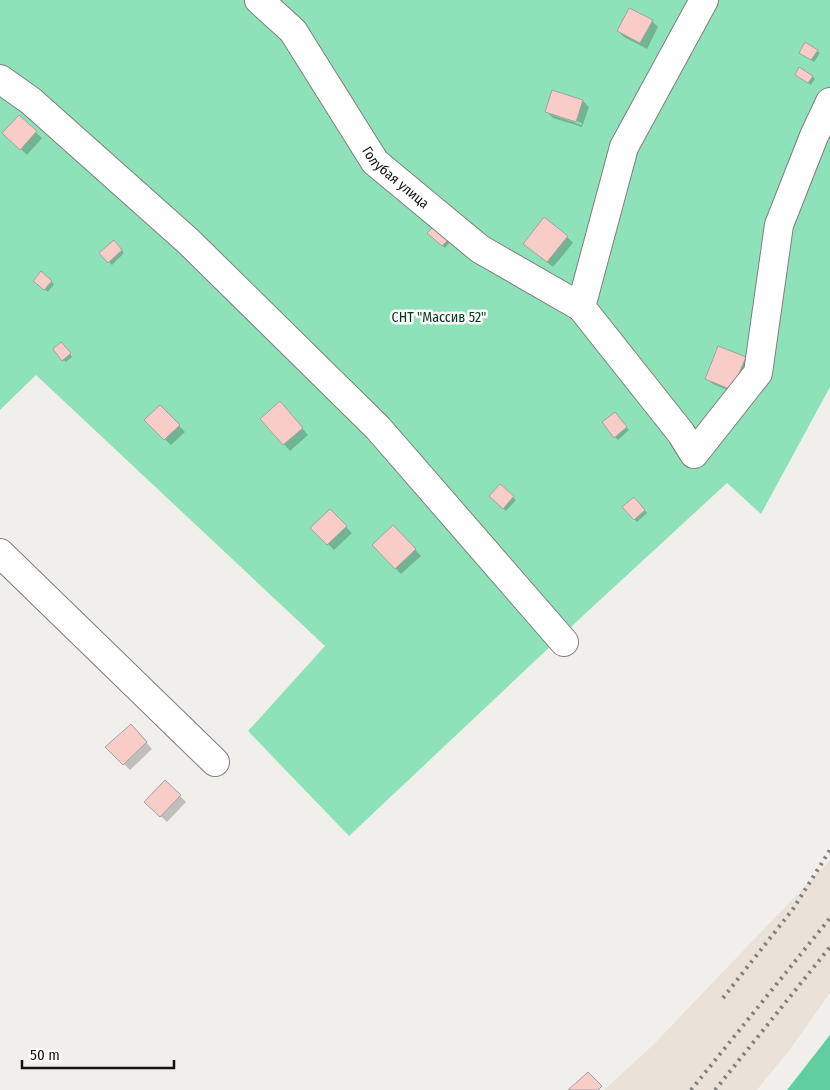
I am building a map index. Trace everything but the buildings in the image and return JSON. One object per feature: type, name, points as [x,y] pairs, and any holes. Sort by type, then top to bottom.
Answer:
[{"type":"lane","name":"Голубая улица","points":[[259,0],[293,31],[375,162],[480,248],[581,307]]},
{"type":"lane","points":[[704,0],[624,146],[581,307],[681,433],[694,454],[758,373],[779,225],[814,136],[830,102]]},
{"type":"lane","points":[[0,79],[31,100],[188,241],[371,421],[564,642]]},
{"type":"lane","points":[[0,553],[214,762]]},
{"type":"shaded area","points":[[830,860],[830,993],[791,1048],[757,1090],[604,1090],[653,1045]]},
{"type":"green space","name":"СНТ \"Массив 52\"","points":[[0,0],[830,0],[830,387],[761,514],[727,483],[349,836],[248,731],[325,646],[36,375],[0,410]]},
{"type":"green space","points":[[830,1035],[830,1090],[787,1090]]},
{"type":"railway","points":[[723,998],[793,909],[830,850]]},
{"type":"railway","points":[[691,1090],[830,918]]},
{"type":"railway","points":[[715,1090],[830,947]]}]
